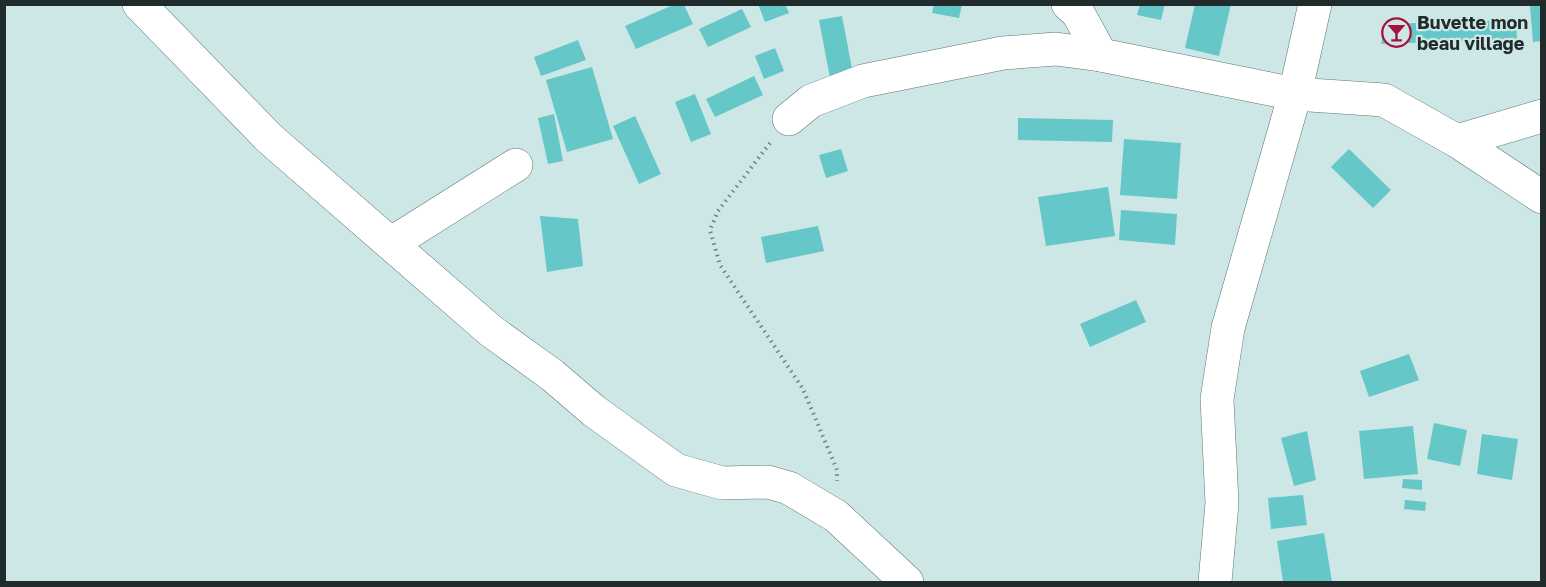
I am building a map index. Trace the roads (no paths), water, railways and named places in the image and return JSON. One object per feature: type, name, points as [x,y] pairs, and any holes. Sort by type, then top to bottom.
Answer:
[{"type":"street","points":[[139,4],[269,138],[491,331],[552,375],[594,411],[675,470],[722,483],[768,482],[789,488],[836,516],[907,582]]},
{"type":"street","points":[[1068,4],[1078,13],[1101,54]]},
{"type":"street","points":[[1215,582],[1222,503],[1217,399],[1228,328],[1295,94],[1315,4]]},
{"type":"street","points":[[789,119],[811,101],[862,81],[1002,53],[1056,49],[1101,54],[1295,94],[1383,100],[1457,141],[1542,198]]},
{"type":"street","points":[[1457,141],[1542,116]]},
{"type":"street","points":[[392,243],[516,165]]},
{"type":"place","name":"Buvette mon beau village","points":[[1396,32]]}]
